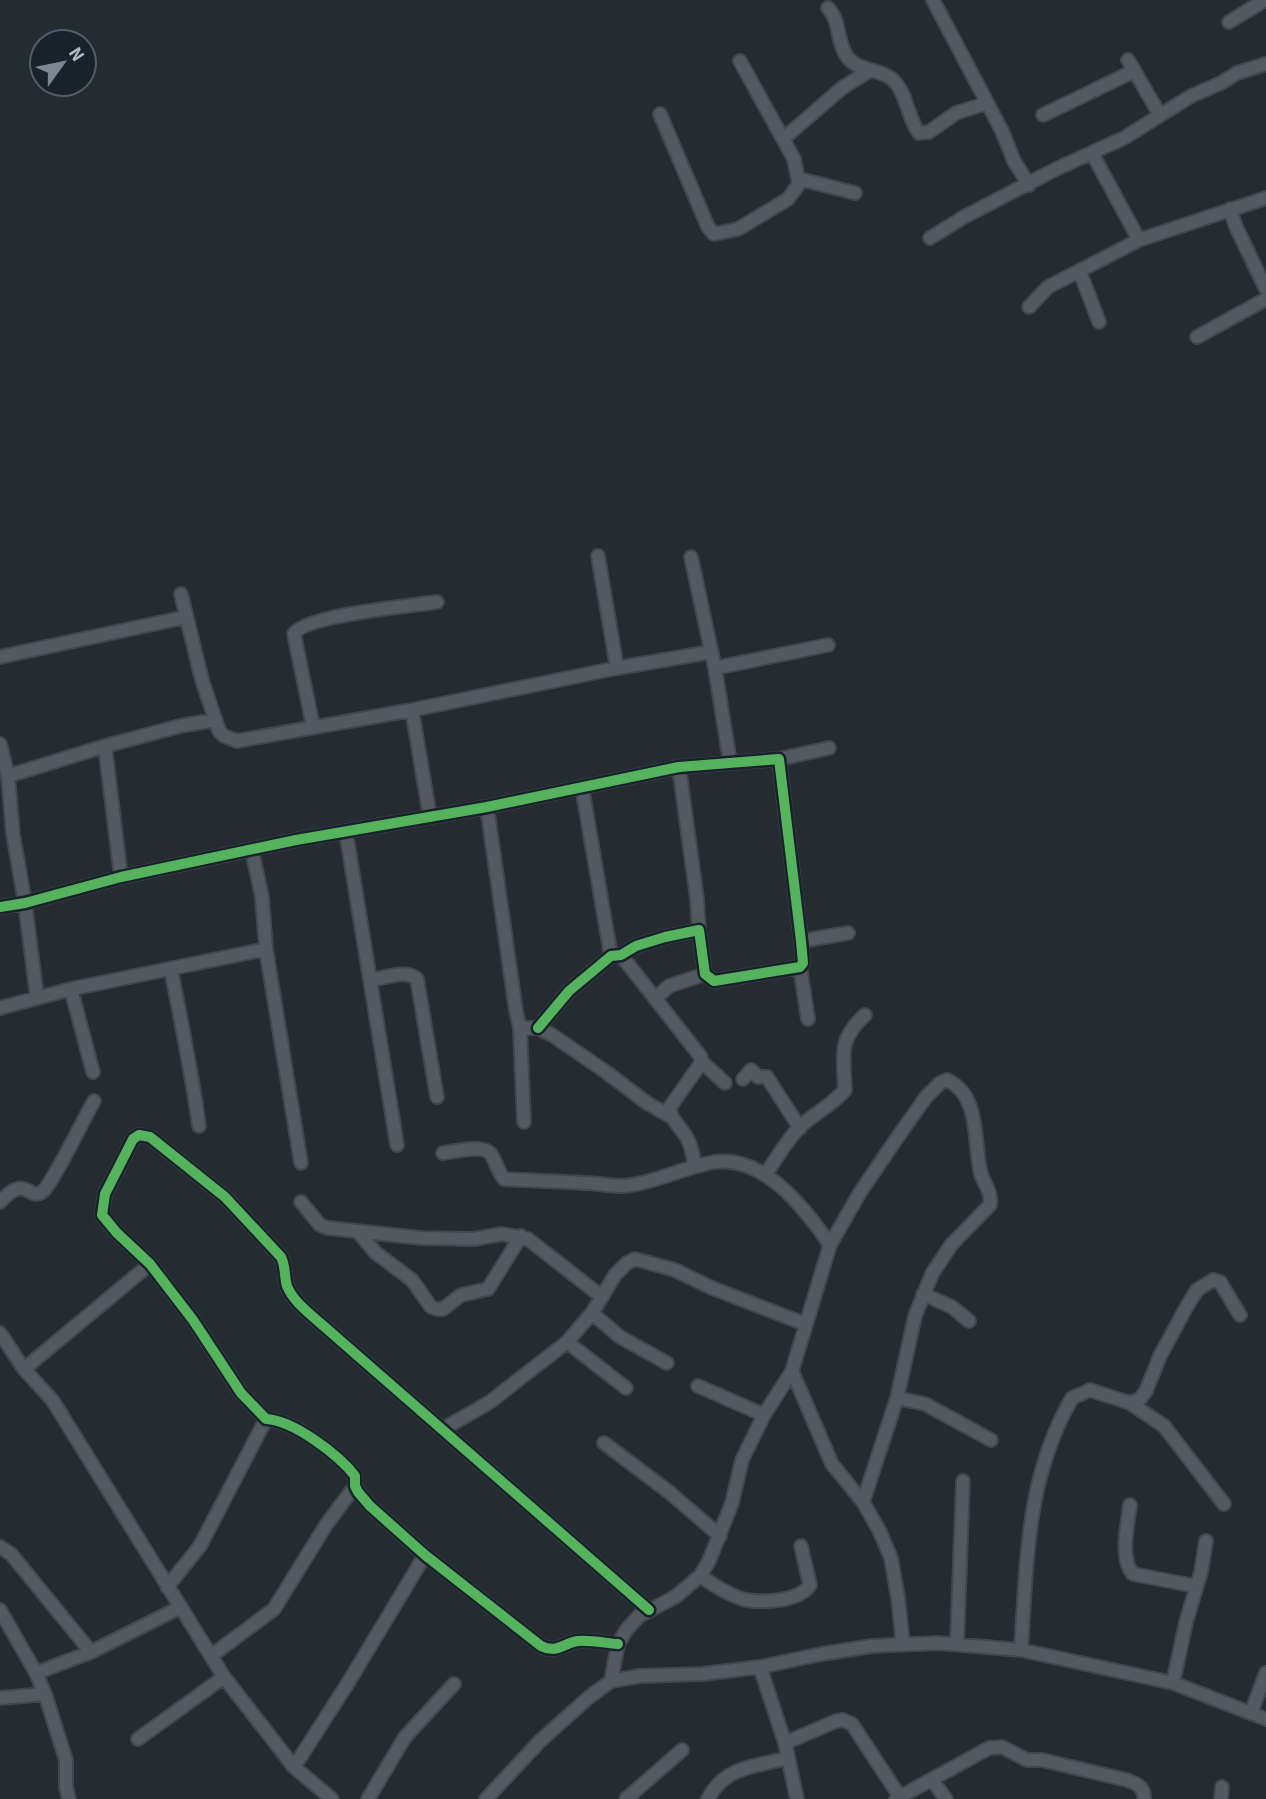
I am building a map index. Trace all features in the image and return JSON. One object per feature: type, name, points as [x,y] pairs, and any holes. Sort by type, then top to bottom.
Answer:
[{"type":"street","points":[[933,0],[1009,146],[1014,161],[1029,185]]},
{"type":"street","points":[[1230,22],[1265,0]]},
{"type":"street","points":[[828,8],[835,16],[837,34],[843,49],[861,72]]},
{"type":"street","points":[[660,114],[708,227],[714,233],[738,229],[788,199],[796,191],[800,179],[794,159],[740,61]]},
{"type":"street","points":[[930,238],[1056,169],[1124,138],[1160,115],[1168,113],[1191,96],[1237,73],[1266,64]]},
{"type":"street","points":[[1043,115],[1131,65],[1160,115]]},
{"type":"street","points":[[783,139],[792,128],[861,72],[882,74],[895,83],[919,133],[929,132],[956,113],[987,103]]},
{"type":"street","points":[[1092,153],[1139,240]]},
{"type":"street","points":[[800,179],[855,193]]},
{"type":"street","points":[[1028,307],[1048,287],[1139,240],[1266,198]]},
{"type":"street","points":[[1230,209],[1266,289]]},
{"type":"street","points":[[1080,272],[1099,322]]},
{"type":"street","points":[[1197,337],[1266,299]]},
{"type":"street","points":[[598,556],[617,668]]},
{"type":"street","points":[[691,557],[715,668],[730,762]]},
{"type":"street","points":[[181,594],[215,720],[224,736],[237,741],[711,652]]},
{"type":"street","points":[[313,726],[294,634],[297,629],[306,624],[351,614],[437,603]]},
{"type":"street","points":[[0,657],[186,617]]},
{"type":"street","points":[[715,668],[828,645]]},
{"type":"street","points":[[412,710],[430,817]]},
{"type":"street","points":[[8,776],[105,746],[180,726],[215,720]]},
{"type":"street","points":[[0,744],[8,776],[13,834],[37,997]]},
{"type":"street","points":[[105,746],[121,877]]},
{"type":"street","points":[[0,907],[25,903],[121,877],[296,840],[487,807],[678,766],[779,759],[829,748]]},
{"type":"street","points":[[779,759],[801,941],[803,962],[800,967],[808,1019]]},
{"type":"street","points":[[678,766],[705,974],[714,981],[800,967]]},
{"type":"street","points":[[582,787],[616,956],[698,1052],[701,1061],[725,1083]]},
{"type":"street","points":[[487,807],[520,1028],[524,1122]]},
{"type":"street","points":[[346,832],[397,1145]]},
{"type":"street","points":[[252,851],[262,897],[267,949],[301,1163]]},
{"type":"street","points":[[538,1028],[569,991],[616,956],[654,940],[699,930]]},
{"type":"street","points":[[801,941],[848,933]]},
{"type":"street","points":[[0,1008],[71,989],[267,949]]},
{"type":"street","points":[[171,969],[199,1126]]},
{"type":"street","points":[[371,980],[404,974],[412,975],[416,979],[437,1097]]},
{"type":"street","points":[[655,999],[669,986],[705,974]]},
{"type":"street","points":[[71,989],[93,1072]]},
{"type":"street","points":[[765,1175],[800,1128],[835,1102],[845,1090],[843,1045],[854,1025],[865,1015]]},
{"type":"street","points":[[520,1028],[538,1028],[670,1116],[694,1153],[694,1167]]},
{"type":"street","points":[[670,1116],[670,1107],[675,1098],[701,1061]]},
{"type":"street","points":[[743,1079],[751,1070],[758,1077],[767,1077],[800,1128]]},
{"type":"street","points":[[611,1681],[618,1644],[627,1629],[639,1616],[675,1597],[700,1576],[720,1536],[732,1503],[742,1460],[764,1415],[792,1371],[830,1245],[878,1165],[926,1097],[947,1080],[954,1083],[972,1110],[981,1173],[991,1198],[990,1205],[951,1245],[932,1274],[923,1294],[915,1317],[897,1398],[863,1502]]},
{"type":"street","points":[[0,1202],[13,1189],[19,1187],[36,1193],[42,1192],[52,1180],[94,1101]]},
{"type":"street","points":[[211,1656],[274,1609],[326,1525],[355,1486],[355,1476],[318,1443],[275,1419],[266,1419],[241,1393],[193,1320],[150,1264],[106,1222],[102,1207],[105,1194],[133,1139],[139,1135],[150,1137],[225,1197],[281,1257],[286,1266],[288,1288],[296,1300],[367,1366],[649,1610]]},
{"type":"street","points":[[443,1153],[481,1149],[490,1153],[504,1179],[623,1186],[720,1161],[734,1162],[765,1175],[797,1202],[815,1222],[830,1245]]},
{"type":"street","points":[[301,1202],[320,1225],[358,1232],[421,1238],[474,1238],[502,1234],[521,1236],[603,1297]]},
{"type":"street","points":[[358,1232],[367,1244],[412,1280],[431,1307],[437,1309],[443,1309],[461,1295],[488,1290],[521,1236]]},
{"type":"street","points":[[443,1429],[490,1402],[567,1342],[592,1313],[615,1275],[635,1259],[648,1261],[805,1324]]},
{"type":"street","points":[[23,1370],[150,1264]]},
{"type":"street","points":[[1129,1403],[1140,1399],[1146,1391],[1166,1345],[1198,1290],[1213,1280],[1220,1282],[1240,1315]]},
{"type":"street","points":[[923,1294],[952,1307],[969,1321]]},
{"type":"street","points":[[592,1313],[620,1337],[667,1363]]},
{"type":"street","points":[[0,1333],[23,1370],[54,1401],[224,1677],[294,1767],[332,1799]]},
{"type":"street","points":[[567,1342],[626,1388]]},
{"type":"street","points":[[792,1371],[832,1464],[863,1502],[891,1558],[903,1645]]},
{"type":"street","points":[[698,1386],[764,1415]]},
{"type":"street","points":[[1021,1650],[1033,1500],[1042,1463],[1072,1398],[1090,1390],[1129,1403],[1164,1426],[1224,1504]]},
{"type":"street","points":[[897,1398],[925,1404],[990,1440]]},
{"type":"street","points":[[167,1587],[200,1546],[266,1419]]},
{"type":"street","points":[[604,1443],[669,1492],[720,1536]]},
{"type":"street","points":[[957,1644],[963,1481]]},
{"type":"street","points":[[355,1486],[370,1506],[425,1555],[541,1646],[550,1650],[579,1641],[618,1644]]},
{"type":"street","points":[[1130,1505],[1127,1527],[1128,1569],[1133,1574],[1195,1586]]},
{"type":"street","points":[[1173,1683],[1195,1586],[1201,1572],[1206,1541]]},
{"type":"street","points":[[700,1576],[747,1600],[773,1600],[800,1595],[810,1585],[801,1546]]},
{"type":"street","points":[[0,1547],[11,1554],[91,1652]]},
{"type":"street","points":[[294,1767],[425,1555]]},
{"type":"street","points":[[36,1673],[91,1652],[181,1607]]},
{"type":"street","points":[[0,1610],[46,1695],[66,1760],[69,1799]]},
{"type":"street","points":[[486,1799],[540,1741],[611,1681],[640,1676],[702,1674],[760,1667],[821,1654],[903,1645],[957,1644],[1021,1650],[1173,1683],[1266,1719]]},
{"type":"street","points":[[760,1667],[785,1743],[797,1799]]},
{"type":"street","points":[[1251,1713],[1266,1673]]},
{"type":"street","points":[[138,1739],[224,1677]]},
{"type":"street","points":[[368,1799],[405,1737],[454,1684]]},
{"type":"street","points":[[0,1698],[46,1695]]},
{"type":"street","points":[[785,1743],[836,1721],[843,1720],[852,1724],[898,1798],[989,1748],[1002,1747],[1027,1760],[1054,1762],[1139,1784],[1144,1799]]},
{"type":"street","points":[[626,1799],[682,1750]]},
{"type":"street","points":[[708,1799],[721,1778],[788,1758]]},
{"type":"street","points":[[932,1780],[946,1799]]},
{"type":"cycle path","points":[[0,907],[25,903],[121,877],[296,840],[487,807],[679,767],[779,759],[801,941],[803,963],[800,967],[714,981],[705,974],[699,930],[665,937],[636,946],[621,955],[611,956],[569,991],[538,1028]]},
{"type":"cycle path","points":[[618,1644],[583,1641],[551,1649],[541,1646],[425,1555],[370,1506],[358,1492],[355,1476],[338,1458],[302,1432],[289,1425],[266,1419],[241,1393],[193,1320],[150,1264],[102,1215],[105,1194],[133,1139],[139,1135],[150,1137],[225,1197],[281,1257],[287,1286],[301,1306],[649,1610]]}]
